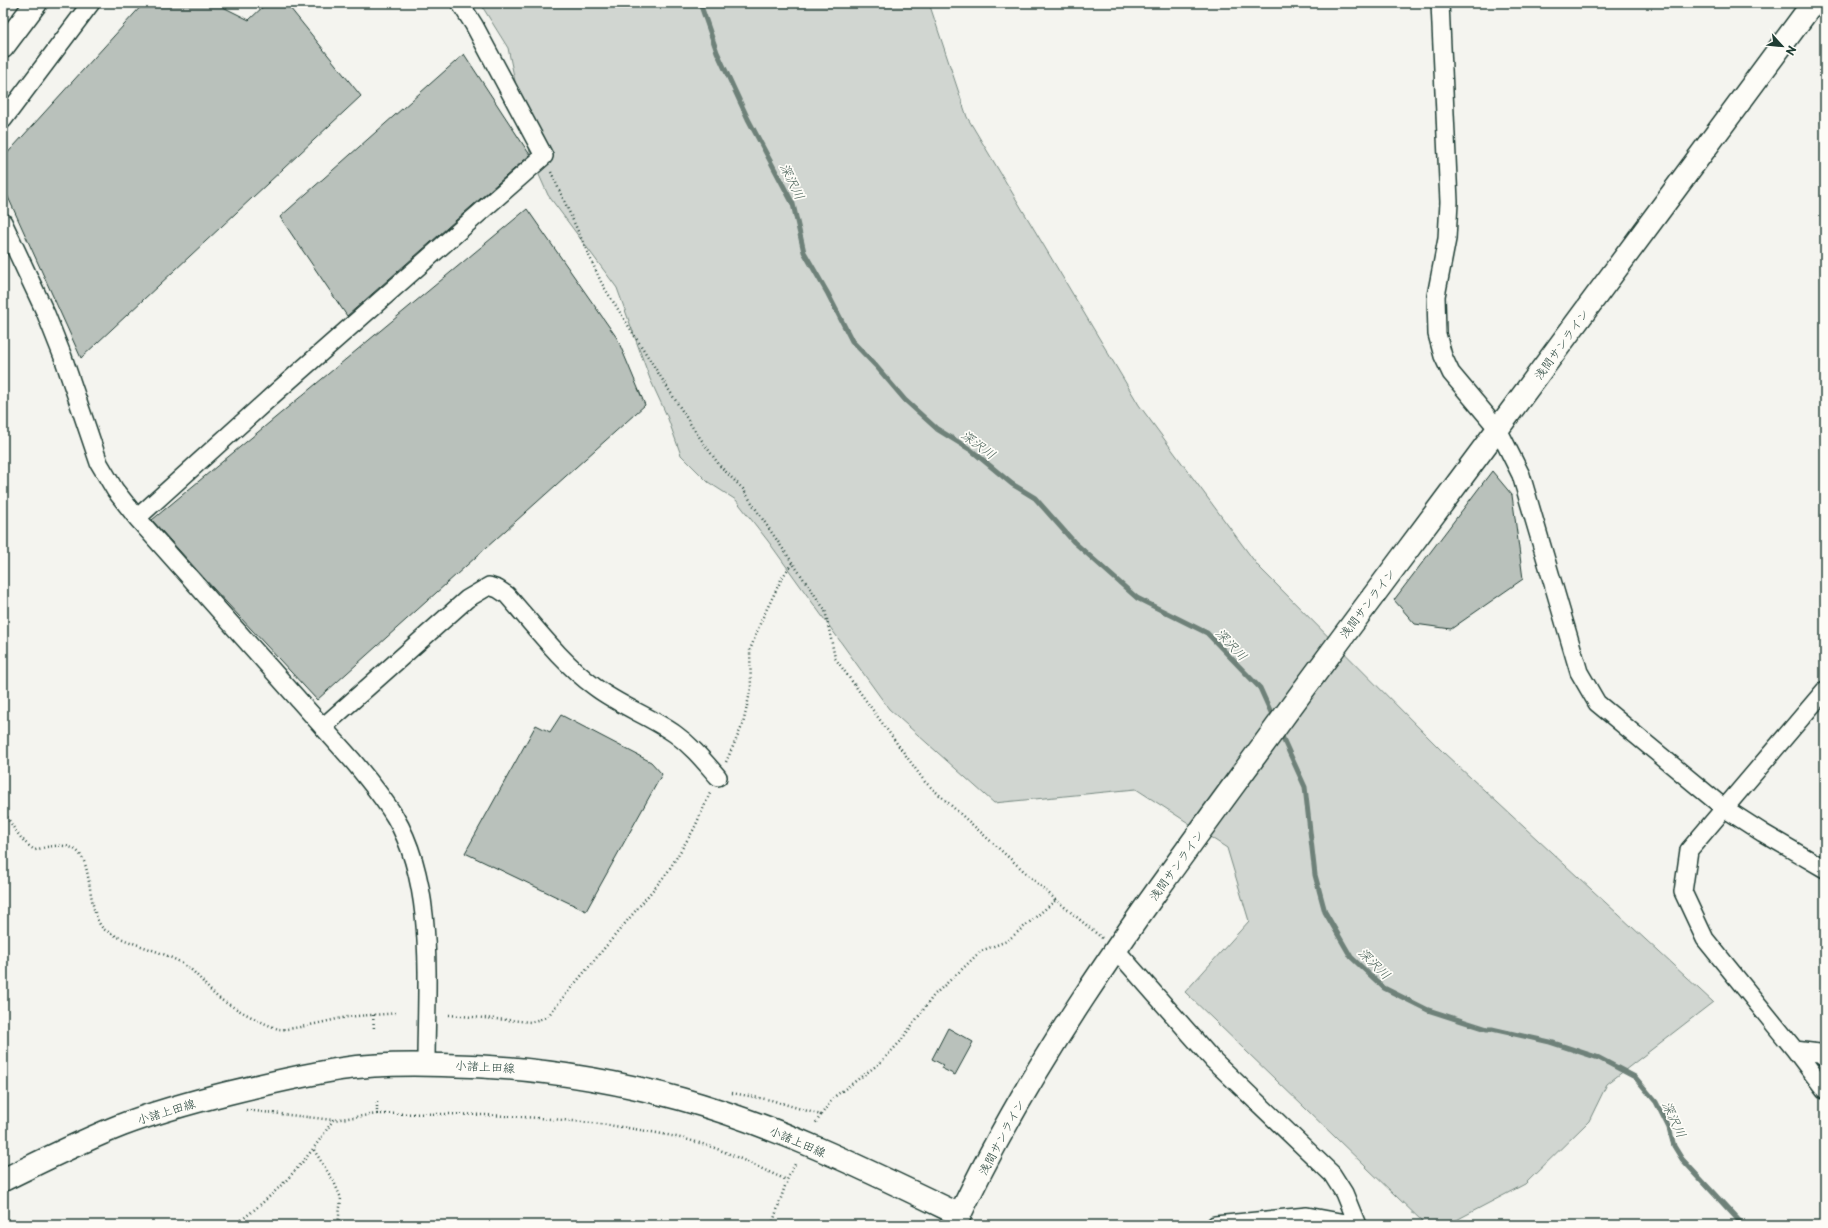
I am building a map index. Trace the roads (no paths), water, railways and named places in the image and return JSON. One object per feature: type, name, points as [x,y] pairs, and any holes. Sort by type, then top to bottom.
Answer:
[{"type":"main road","points":[[3,47],[36,3]]},
{"type":"main road","name":"浅間サンライン","points":[[957,1220],[1005,1127],[1043,1059],[1133,924],[1334,648],[1813,3]]},
{"type":"main road","name":"小諸上田線","points":[[3,1180],[62,1150],[124,1124],[189,1103],[230,1093],[343,1069],[382,1065],[492,1065],[553,1072],[640,1089],[715,1110],[789,1137],[957,1220]]},
{"type":"street","points":[[3,120],[91,3]]},
{"type":"street","points":[[138,518],[274,394],[544,156],[474,25],[460,3]]},
{"type":"street","points":[[1440,3],[1449,202],[1447,239],[1436,296],[1437,334],[1443,356],[1451,373],[1498,429],[1521,475],[1579,672],[1597,703],[1724,808],[1763,834],[1825,869]]},
{"type":"street","points":[[3,222],[46,314],[99,463],[115,490],[353,761],[385,801],[398,823],[416,868],[423,899],[426,935],[426,1064]]},
{"type":"street","points":[[323,726],[467,599],[489,586],[498,589],[507,595],[555,651],[577,673],[612,698],[674,734],[690,746],[718,777]]},
{"type":"street","points":[[1825,690],[1689,850],[1683,892],[1705,940],[1795,1050],[1825,1090]]},
{"type":"street","points":[[1116,950],[1212,1059],[1332,1174],[1344,1193],[1356,1225]]},
{"type":"street","points":[[1795,1050],[1819,1053],[1825,1057]]},
{"type":"street","points":[[1215,1225],[1307,1216],[1356,1225]]},
{"type":"waterway","name":"深沢川","points":[[700,3],[717,52],[748,119],[793,204],[804,252],[852,341],[905,400],[937,429],[971,450],[1012,484],[1035,498],[1074,542],[1137,598],[1207,633],[1260,688],[1274,719]]},
{"type":"waterway","name":"深沢川","points":[[1280,732],[1305,787],[1315,875],[1325,912],[1351,957],[1384,988],[1428,1010],[1487,1029],[1550,1042],[1599,1058],[1635,1077],[1656,1102],[1669,1128],[1674,1146],[1682,1159],[1743,1225]]}]
